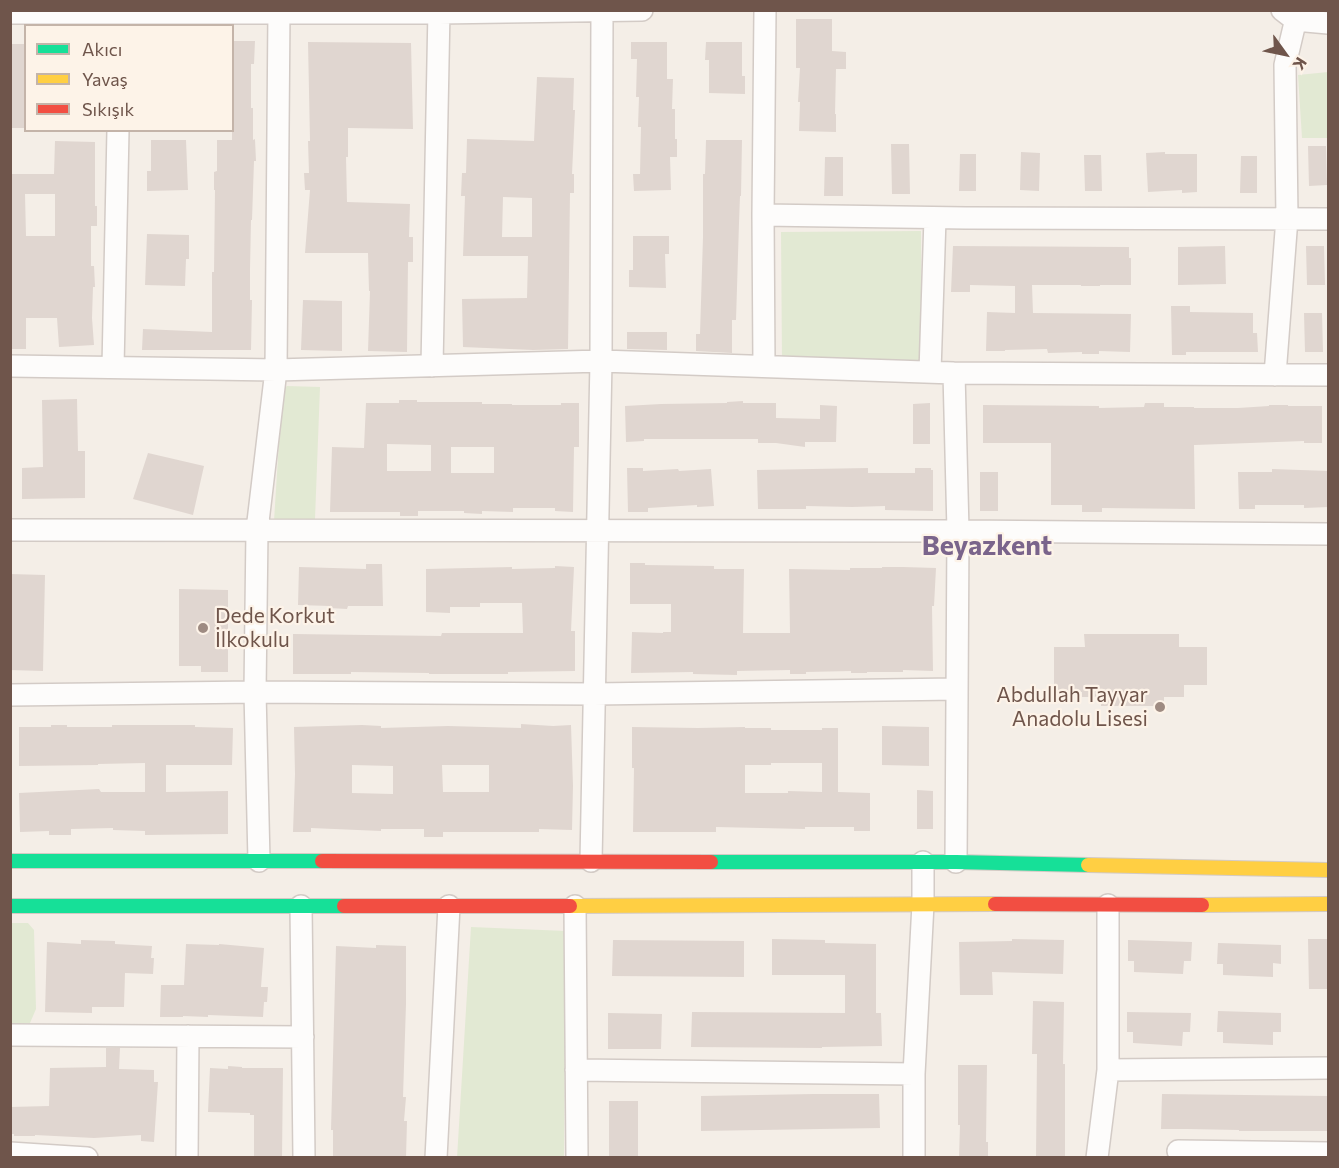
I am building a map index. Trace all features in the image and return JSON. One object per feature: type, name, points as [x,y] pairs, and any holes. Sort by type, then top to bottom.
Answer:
[{"type":"street","points":[[10,13],[121,16],[279,12],[642,10]]},
{"type":"street","points":[[764,366],[765,10]]},
{"type":"street","points":[[591,861],[601,361],[602,11]]},
{"type":"street","points":[[259,861],[255,692],[257,530],[276,370],[279,12]]},
{"type":"street","points":[[432,366],[439,12]]},
{"type":"street","points":[[1275,375],[1287,219],[1285,65],[1292,14],[1329,23]]},
{"type":"street","points":[[113,367],[118,132]]},
{"type":"street","points":[[763,215],[1329,219]]},
{"type":"street","points":[[930,372],[935,218]]},
{"type":"street","points":[[10,366],[276,370],[601,361],[954,373],[1329,375]]},
{"type":"street","points":[[954,373],[958,531],[956,862]]},
{"type":"street","points":[[10,530],[958,531],[1329,534]]},
{"type":"street","points":[[10,695],[255,692],[594,694],[957,689]]},
{"type":"street","points":[[10,861],[956,862],[1329,870]]},
{"type":"street","points":[[914,1158],[914,1074],[923,862]]},
{"type":"street","points":[[10,906],[1329,904]]},
{"type":"street","points":[[1097,1158],[1108,1070],[1108,905]]},
{"type":"street","points":[[301,906],[304,1158]]},
{"type":"street","points":[[436,1158],[449,906]]},
{"type":"street","points":[[575,906],[577,1158]]},
{"type":"street","points":[[10,1035],[303,1037]]},
{"type":"street","points":[[187,1158],[188,1036]]},
{"type":"street","points":[[1108,1070],[1329,1068]]},
{"type":"street","points":[[576,1070],[914,1074]]},
{"type":"street","points":[[1178,1152],[1329,1153]]},
{"type":"street","points":[[10,1153],[87,1158]]},
{"type":"green space","points":[[1328,72],[1328,138],[1302,138],[1298,75]]},
{"type":"green space","points":[[921,231],[922,360],[782,362],[781,232]]},
{"type":"green space","points":[[287,386],[320,387],[315,519],[274,521],[282,394],[283,389]]},
{"type":"green space","points":[[11,923],[28,923],[34,930],[36,1009],[30,1023],[11,1023]]},
{"type":"green space","points":[[471,927],[566,931],[564,1157],[457,1158]]},
{"type":"building","points":[[796,19],[832,19],[832,51],[846,52],[846,69],[836,69],[836,132],[799,131],[800,68],[796,68]]},
{"type":"building","points":[[234,41],[255,41],[254,64],[251,64],[251,108],[253,108],[253,140],[255,139],[256,161],[254,161],[251,220],[251,350],[142,350],[143,329],[212,332],[214,172],[217,171],[217,140],[232,140],[232,132],[234,132]]},
{"type":"building","points":[[308,42],[411,43],[413,129],[348,128],[348,157],[346,157],[347,202],[410,204],[409,237],[413,237],[413,262],[408,262],[407,352],[368,351],[370,291],[368,253],[305,253],[310,190],[305,190],[304,173],[309,173],[308,141],[310,141]]},
{"type":"building","points":[[631,42],[667,42],[667,79],[673,79],[672,109],[675,109],[675,139],[677,139],[677,157],[670,157],[671,190],[634,191],[633,174],[640,174],[641,127],[638,127],[639,97],[636,97],[637,59],[631,59]]},
{"type":"building","points":[[706,42],[742,42],[742,76],[745,76],[745,94],[709,93],[709,60],[705,60]]},
{"type":"building","points":[[10,44],[24,44],[24,128],[10,128]]},
{"type":"building","points":[[537,77],[574,78],[572,174],[574,174],[574,193],[570,193],[568,349],[463,347],[462,299],[527,298],[528,256],[463,256],[465,196],[461,196],[462,173],[466,173],[467,139],[534,141]],"holes":[[[503,197],[532,198],[532,237],[502,237]]]},
{"type":"building","points":[[151,140],[186,140],[188,190],[147,191],[147,171],[151,171]]},
{"type":"building","points":[[706,140],[742,140],[736,320],[732,320],[732,353],[696,351],[696,334],[700,334],[703,174],[705,174]]},
{"type":"building","points":[[55,141],[95,142],[97,226],[91,226],[91,266],[94,266],[95,287],[93,287],[92,318],[94,345],[59,347],[57,318],[26,318],[26,349],[10,349],[10,174],[54,174]],"holes":[[[25,194],[55,194],[55,236],[26,236]]]},
{"type":"building","points":[[891,144],[909,144],[910,194],[892,194]]},
{"type":"building","points":[[1308,146],[1326,146],[1327,185],[1309,186]]},
{"type":"building","points":[[1021,152],[1040,153],[1039,191],[1020,190]]},
{"type":"building","points":[[1165,152],[1165,154],[1197,154],[1197,192],[1182,193],[1182,190],[1148,192],[1146,153]]},
{"type":"building","points":[[960,154],[976,154],[976,191],[959,191]]},
{"type":"building","points":[[1084,155],[1101,155],[1102,191],[1085,191]]},
{"type":"building","points":[[1241,156],[1257,156],[1257,193],[1240,193]]},
{"type":"building","points":[[825,157],[843,157],[843,196],[824,196]]},
{"type":"building","points":[[147,234],[189,235],[189,259],[186,259],[185,286],[145,285]]},
{"type":"building","points":[[633,236],[669,236],[669,254],[665,254],[666,288],[629,287],[629,270],[633,270]]},
{"type":"building","points":[[953,246],[1129,247],[1131,285],[1032,285],[1033,313],[1131,314],[1130,352],[1048,353],[1047,349],[986,351],[987,312],[1015,313],[1015,286],[970,285],[970,292],[951,292]]},
{"type":"building","points":[[1225,246],[1226,284],[1178,285],[1178,247]]},
{"type":"building","points":[[1306,246],[1324,246],[1325,285],[1307,285]]},
{"type":"building","points":[[303,300],[342,301],[342,351],[301,350]]},
{"type":"building","points":[[1171,306],[1190,306],[1190,312],[1253,313],[1253,333],[1257,333],[1258,352],[1186,352],[1186,355],[1172,355]]},
{"type":"building","points":[[1304,313],[1322,313],[1323,352],[1305,352]]},
{"type":"building","points":[[627,332],[667,332],[667,350],[627,349]]},
{"type":"building","points":[[77,399],[78,451],[85,451],[85,498],[22,499],[22,468],[43,467],[42,400]]},
{"type":"building","points":[[399,400],[417,400],[417,402],[482,402],[482,404],[512,405],[579,403],[579,447],[574,447],[573,512],[555,511],[555,508],[513,508],[513,512],[482,511],[482,514],[464,513],[464,511],[418,511],[418,516],[400,516],[400,512],[330,512],[332,447],[364,448],[366,403],[399,403]],"holes":[[[387,444],[431,445],[431,471],[387,471]],[[451,447],[494,447],[494,473],[451,473]]]},
{"type":"building","points":[[743,401],[743,403],[776,403],[776,418],[820,419],[820,405],[837,406],[836,442],[805,442],[805,447],[758,443],[758,439],[644,439],[644,441],[626,442],[625,406]]},
{"type":"building","points":[[930,403],[930,444],[913,444],[913,404]]},
{"type":"building","points":[[1145,403],[1164,403],[1164,407],[1194,408],[1269,405],[1322,406],[1322,443],[1304,443],[1304,441],[1194,445],[1195,509],[1102,508],[1102,512],[1082,512],[1082,505],[1051,505],[1051,443],[983,443],[983,405],[1099,406],[1099,408],[1144,407]]},
{"type":"building","points":[[148,453],[204,466],[193,515],[133,499]]},
{"type":"building","points":[[627,468],[643,468],[643,471],[711,469],[714,506],[648,508],[648,512],[628,512]]},
{"type":"building","points":[[868,468],[868,473],[915,473],[915,468],[931,468],[933,470],[933,511],[885,510],[885,506],[806,506],[806,509],[758,509],[757,470]]},
{"type":"building","points":[[1272,469],[1329,471],[1329,507],[1255,505],[1255,509],[1239,509],[1238,472],[1272,472]]},
{"type":"building","points":[[980,472],[998,472],[998,511],[980,511]]},
{"type":"building","points":[[630,563],[744,569],[743,633],[790,633],[789,569],[936,568],[934,606],[932,606],[933,671],[790,674],[790,670],[737,671],[737,675],[693,674],[693,672],[631,673],[632,632],[671,632],[671,604],[630,604]]},
{"type":"building","points":[[366,564],[382,564],[383,606],[348,606],[347,609],[298,605],[299,567],[366,569]]},
{"type":"building","points":[[555,566],[574,567],[571,631],[575,631],[575,671],[508,672],[508,674],[351,672],[351,674],[293,674],[293,634],[441,636],[442,633],[523,633],[522,603],[480,603],[480,607],[450,607],[450,613],[426,612],[426,569],[555,568]]},
{"type":"building","points":[[10,574],[45,575],[43,671],[10,670]]},
{"type":"building","name":"Dede Korkut İlkokulu","points":[[179,589],[228,590],[228,672],[201,672],[201,666],[179,666]]},
{"type":"building","name":"Abdullah Tayyar Anadolu Lisesi","points":[[1084,634],[1179,634],[1179,647],[1207,647],[1207,685],[1184,685],[1184,697],[1164,697],[1164,706],[1101,706],[1101,697],[1082,697],[1082,692],[1054,692],[1054,647],[1085,647]]},
{"type":"building","points":[[521,724],[571,725],[572,830],[443,832],[443,837],[424,837],[424,829],[381,829],[381,831],[311,828],[311,832],[293,832],[294,727],[362,725],[381,726],[381,728],[448,726],[521,728]],"holes":[[[352,765],[393,766],[393,794],[352,793]],[[442,765],[489,765],[489,792],[443,792]]]},
{"type":"building","points":[[51,725],[112,727],[112,725],[195,725],[195,727],[233,728],[232,765],[166,765],[166,792],[228,791],[228,834],[145,835],[145,831],[113,830],[113,828],[71,829],[71,835],[49,835],[49,831],[20,832],[19,793],[99,789],[101,792],[145,792],[145,763],[19,766],[19,727],[51,727]]},
{"type":"building","points":[[882,726],[929,727],[929,766],[882,765]]},
{"type":"building","points":[[632,727],[745,727],[771,728],[771,730],[838,728],[838,792],[870,793],[870,831],[854,831],[854,827],[805,827],[805,829],[716,827],[716,832],[633,832],[634,768],[632,768]],"holes":[[[822,763],[822,792],[745,793],[745,765]]]},
{"type":"building","points":[[917,790],[933,791],[933,829],[917,829]]},
{"type":"building","points":[[772,939],[876,944],[876,1013],[881,1013],[882,1046],[691,1047],[692,1012],[845,1013],[845,975],[772,975]]},
{"type":"building","points":[[1012,939],[1064,940],[1063,974],[992,972],[993,995],[960,995],[959,942],[1012,941]]},
{"type":"building","points":[[1308,939],[1329,939],[1329,989],[1309,989]]},
{"type":"building","points":[[81,940],[115,941],[115,944],[152,946],[153,974],[125,973],[124,1007],[92,1007],[92,1013],[45,1012],[47,942],[81,944]]},
{"type":"building","points":[[613,940],[744,941],[744,977],[612,976]]},
{"type":"building","points":[[1128,940],[1192,942],[1191,961],[1184,961],[1183,974],[1134,972],[1134,961],[1128,961]]},
{"type":"building","points":[[1218,943],[1281,945],[1281,964],[1273,963],[1273,977],[1223,975],[1223,964],[1217,964]]},
{"type":"building","points":[[186,944],[264,948],[261,987],[268,987],[263,1017],[208,1015],[208,1017],[160,1017],[161,985],[184,985]]},
{"type":"building","points":[[376,945],[406,946],[403,1097],[406,1097],[404,1121],[407,1121],[406,1158],[333,1158],[333,1130],[331,1130],[336,946],[376,948]]},
{"type":"building","points":[[1033,1001],[1064,1002],[1065,1158],[1036,1158],[1037,1054],[1032,1054]]},
{"type":"building","points":[[1218,1011],[1281,1013],[1281,1032],[1273,1032],[1273,1045],[1223,1043],[1223,1032],[1217,1032]]},
{"type":"building","points":[[1127,1012],[1191,1013],[1190,1032],[1183,1032],[1182,1046],[1133,1043],[1133,1032],[1127,1032]]},
{"type":"building","points":[[608,1013],[662,1014],[661,1049],[608,1049]]},
{"type":"building","points":[[106,1048],[120,1048],[119,1069],[154,1070],[154,1082],[158,1082],[154,1142],[141,1141],[141,1135],[94,1138],[14,1136],[10,1134],[10,1107],[49,1106],[50,1068],[106,1067]]},
{"type":"building","points":[[958,1065],[987,1065],[986,1142],[988,1142],[988,1158],[959,1158]]},
{"type":"building","points":[[228,1066],[283,1068],[282,1158],[254,1158],[254,1115],[208,1112],[210,1068],[228,1069]]},
{"type":"building","points":[[879,1094],[880,1128],[701,1131],[701,1096]]},
{"type":"building","points":[[1162,1094],[1329,1096],[1329,1131],[1161,1129]]},
{"type":"building","points":[[609,1101],[638,1101],[638,1158],[609,1158]]},
{"type":"traffic: fast","points":[[10,861],[322,861]]},
{"type":"traffic: fast","points":[[711,862],[956,862],[1088,865]]},
{"type":"traffic: fast","points":[[10,906],[344,906]]},
{"type":"traffic: slow","points":[[1088,865],[1328,870]]},
{"type":"traffic: slow","points":[[570,906],[995,904]]},
{"type":"traffic: slow","points":[[1202,905],[1328,904]]},
{"type":"traffic: jam","points":[[322,861],[711,862]]},
{"type":"traffic: jam","points":[[995,904],[1202,905]]},
{"type":"traffic: jam","points":[[344,906],[570,906]]},
{"type":"place","name":"Dede Korkut İlkokulu","points":[[203,628]]},
{"type":"place","name":"Abdullah Tayyar Anadolu Lisesi","points":[[1160,707]]},
{"type":"district","name":"Beyazkent","points":[[987,546]]}]
